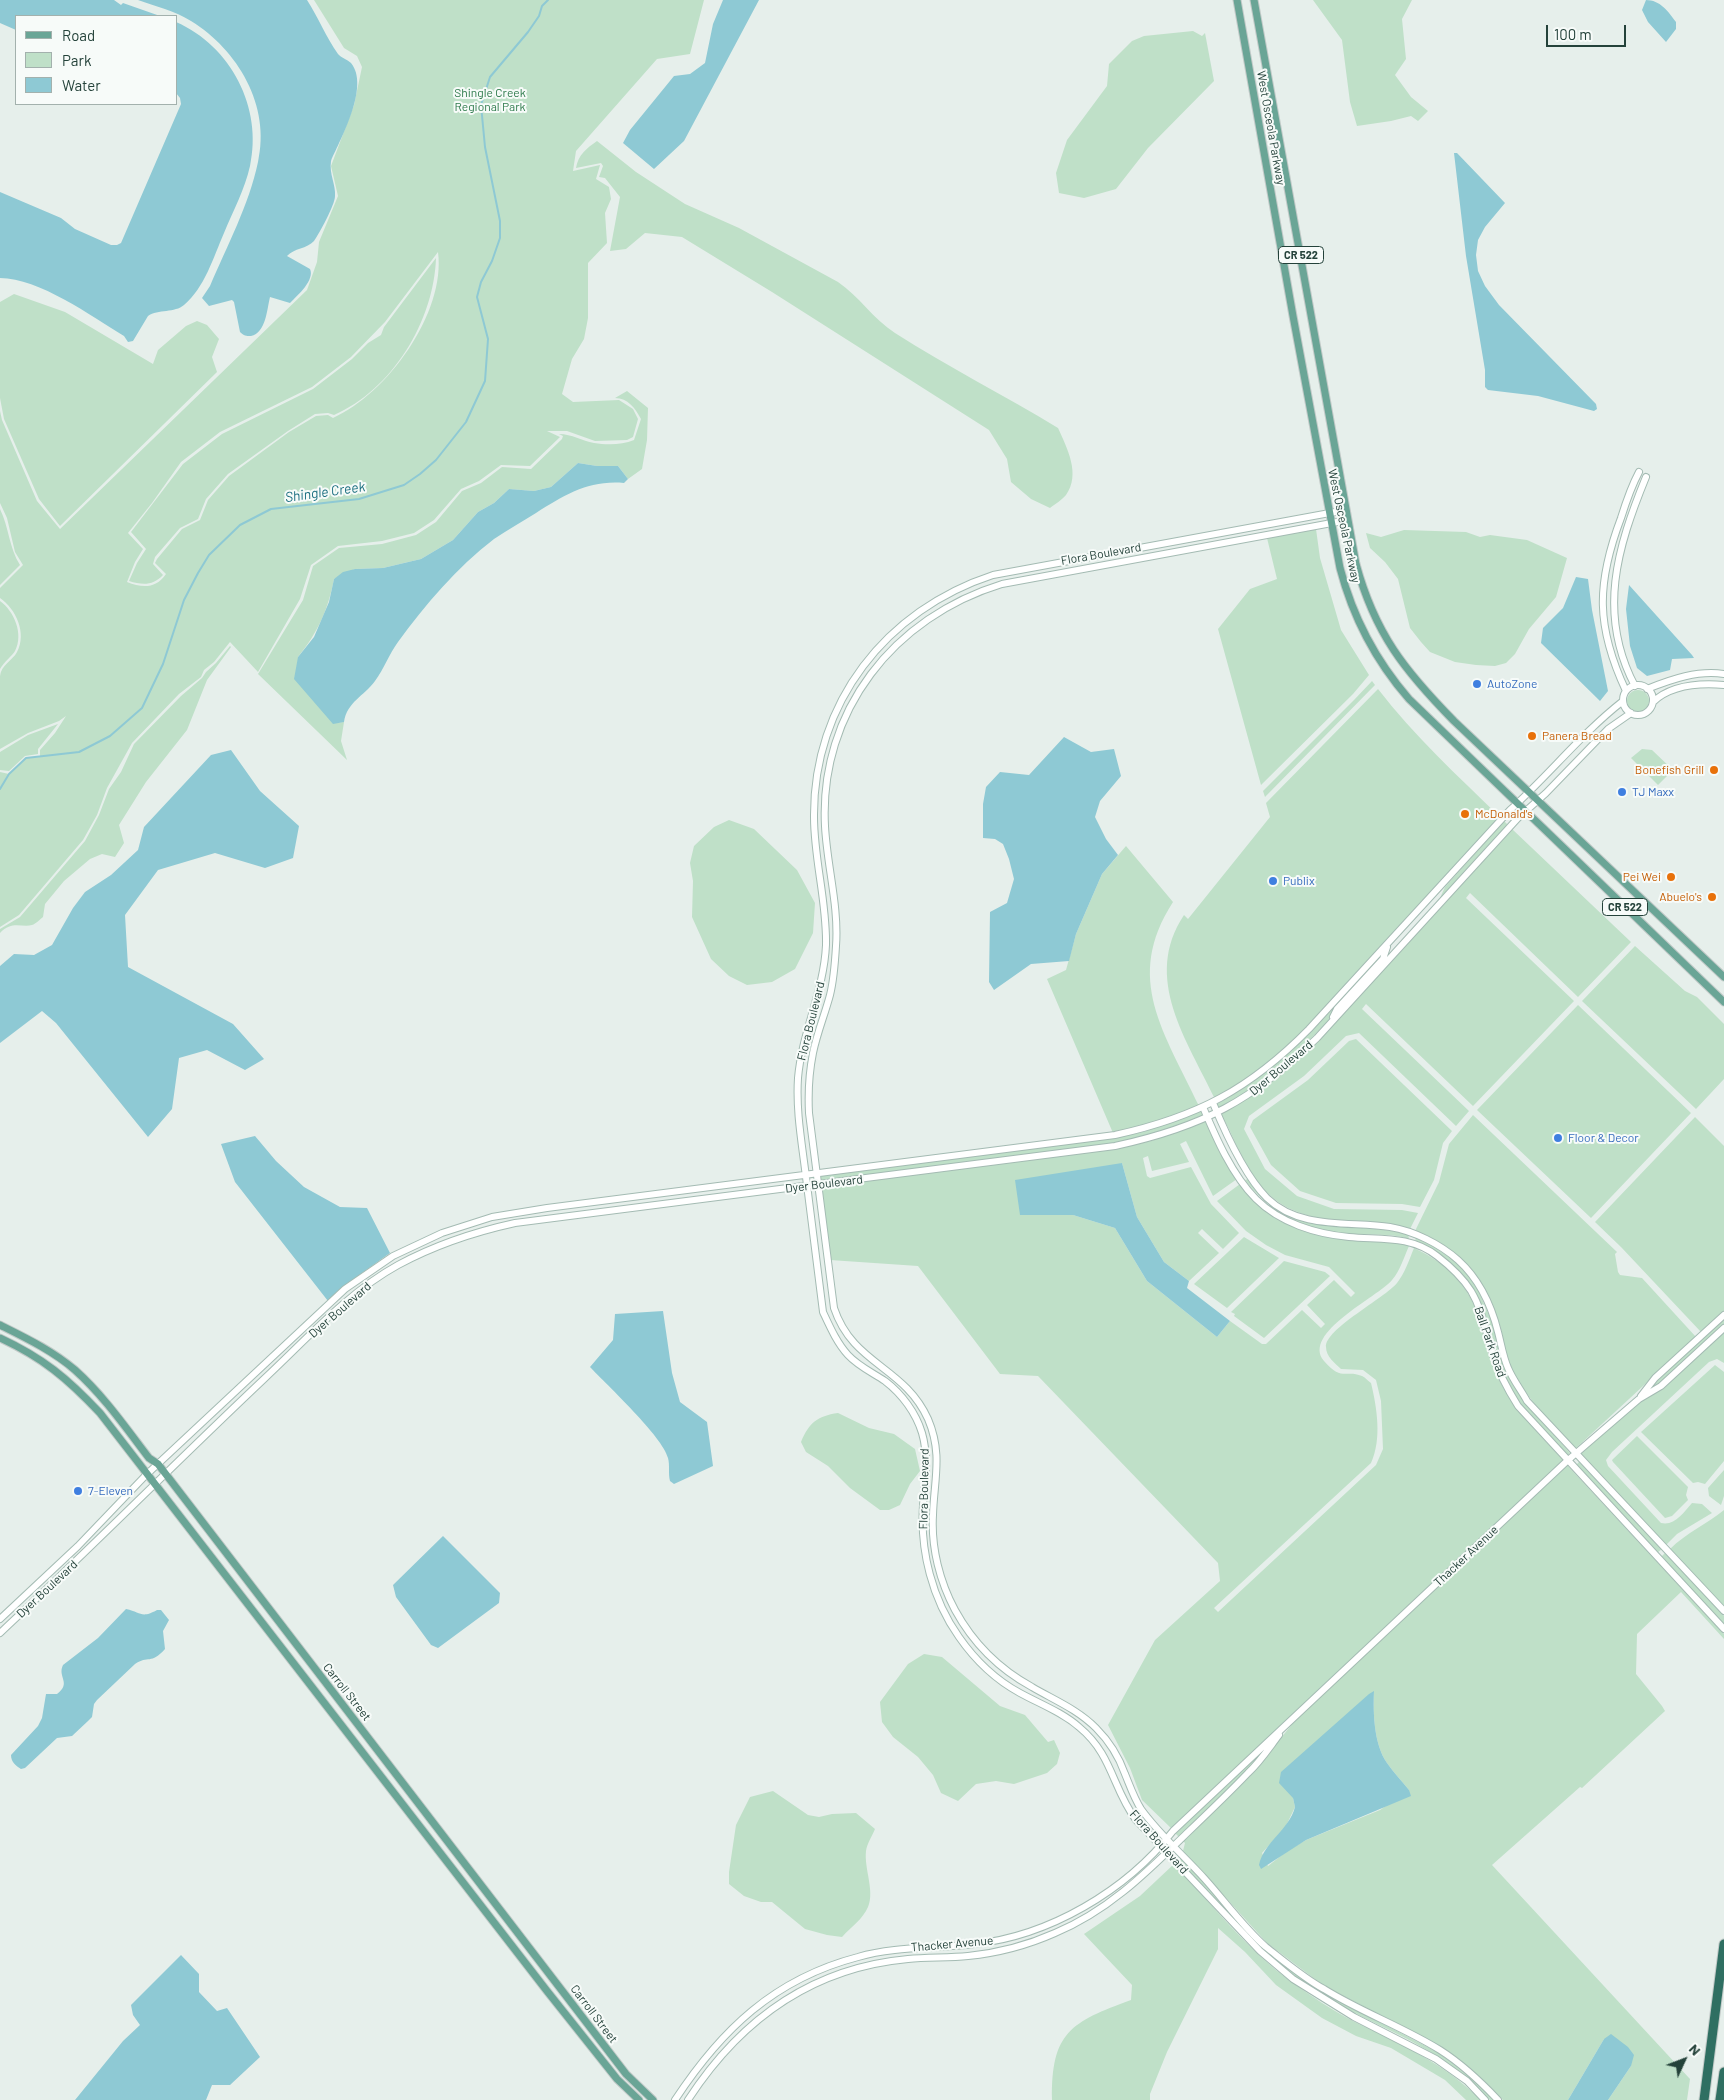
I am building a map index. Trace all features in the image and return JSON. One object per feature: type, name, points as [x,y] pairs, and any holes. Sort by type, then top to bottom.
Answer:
[{"type":"highway","points":[[1704,2100],[1724,1944]]},
{"type":"highway","points":[[1720,2100],[1724,2072]]},
{"type":"main road","name":"West Osceola Parkway","points":[[1237,0],[1331,523],[1348,598],[1363,633],[1381,663],[1409,699],[1724,1002]]},
{"type":"main road","name":"West Osceola Parkway","points":[[1254,0],[1356,564],[1368,602],[1384,636],[1402,664],[1420,686],[1724,977]]},
{"type":"main road","name":"Carroll Street","points":[[0,1325],[36,1342],[74,1369],[92,1386],[149,1458],[158,1464],[609,2053],[635,2085],[653,2100]]},
{"type":"main road","name":"Carroll Street","points":[[0,1338],[30,1352],[70,1381],[93,1406],[546,1991],[617,2078],[639,2100]]},
{"type":"main road","points":[[30,1352],[36,1342]]},
{"type":"main road","points":[[546,1991],[558,1993],[602,2049],[609,2053]]},
{"type":"street","points":[[1626,692],[1610,651],[1603,618],[1603,578],[1610,546],[1639,472]]},
{"type":"street","points":[[1635,686],[1619,650],[1614,627],[1613,591],[1618,556],[1646,477]]},
{"type":"street","name":"Flora Boulevard","points":[[1346,510],[993,576],[965,586],[928,605],[876,648],[852,682],[837,710],[821,754],[816,786],[814,832],[826,926],[826,943],[822,977],[803,1047],[798,1077],[798,1113],[823,1312],[830,1328],[848,1355],[885,1382],[904,1399],[922,1433],[926,1453],[923,1505],[925,1553],[930,1576],[943,1611],[959,1637],[985,1667],[1019,1692],[1065,1717],[1089,1736],[1105,1756],[1129,1811],[1260,1951],[1293,1979],[1354,2018],[1436,2059],[1466,2081],[1486,2100]]},
{"type":"street","name":"Flora Boulevard","points":[[1348,520],[1002,584],[971,595],[943,609],[911,632],[886,656],[867,679],[846,716],[836,742],[827,784],[825,826],[837,943],[833,982],[816,1040],[809,1082],[809,1113],[831,1293],[841,1325],[860,1351],[891,1372],[908,1388],[922,1406],[932,1427],[938,1467],[933,1510],[934,1539],[944,1585],[954,1609],[982,1649],[1005,1670],[1032,1688],[1072,1708],[1096,1728],[1114,1750],[1141,1809],[1264,1945],[1322,1989],[1440,2050],[1482,2083],[1498,2100]]},
{"type":"street","points":[[876,648],[886,656]]},
{"type":"street","points":[[1724,674],[1694,674],[1675,678],[1647,689],[1635,686],[1626,692],[1623,701],[1624,706],[1631,713],[1642,715],[1649,711],[1653,702],[1663,694],[1700,685],[1724,685]]},
{"type":"street","points":[[1647,689],[1653,697],[1653,702]]},
{"type":"street","name":"Dyer Boulevard","points":[[0,1619],[78,1546],[146,1475],[345,1289],[393,1256],[442,1233],[492,1218],[619,1199],[1115,1135],[1153,1126],[1204,1107],[1237,1090],[1283,1056],[1517,804],[1601,720],[1623,701]]},
{"type":"street","name":"Dyer Boulevard","points":[[0,1633],[83,1556],[116,1519],[164,1473],[352,1297],[398,1265],[446,1242],[493,1228],[602,1212],[1115,1146],[1150,1138],[1208,1118],[1249,1095],[1293,1061],[1525,811],[1608,729],[1631,713]]},
{"type":"street","points":[[1402,944],[1401,936],[1438,896],[1442,885]]},
{"type":"street","points":[[1330,1023],[1337,1009],[1383,959],[1388,945]]},
{"type":"street","name":"Ball Park Road","points":[[1213,1103],[1248,1175],[1268,1199],[1288,1211],[1314,1221],[1350,1226],[1391,1227],[1416,1234],[1457,1259],[1478,1281],[1495,1320],[1508,1367],[1527,1401],[1724,1612]]},
{"type":"street","name":"Ball Park Road","points":[[1204,1107],[1235,1172],[1256,1199],[1289,1222],[1313,1231],[1349,1237],[1379,1237],[1406,1241],[1435,1254],[1458,1274],[1471,1292],[1483,1319],[1493,1356],[1504,1383],[1518,1406],[1724,1629]]},
{"type":"street","points":[[602,1212],[619,1199]]},
{"type":"street","name":"Thacker Avenue","points":[[1639,1399],[1655,1378],[1724,1315]]},
{"type":"street","name":"Thacker Avenue","points":[[675,2100],[703,2059],[716,2044],[760,2004],[818,1970],[852,1958],[884,1951],[983,1943],[1012,1937],[1043,1927],[1070,1915],[1123,1880],[1575,1454],[1639,1399],[1661,1386],[1724,1328]]},
{"type":"street","name":"Thacker Avenue","points":[[688,2100],[707,2071],[724,2051],[764,2014],[799,1992],[848,1971],[886,1962],[976,1955],[1038,1940],[1070,1927],[1104,1907],[1125,1892],[1168,1853],[1250,1772],[1295,1716]]},
{"type":"street","points":[[884,1951],[886,1962]]},
{"type":"green space","name":"Shingle Creek Regional Park","points":[[314,0],[704,0],[690,54],[657,59],[576,151],[573,171],[600,165],[596,179],[609,187],[611,199],[605,213],[607,243],[588,263],[588,318],[584,339],[572,359],[562,394],[573,402],[619,400],[633,409],[638,419],[633,437],[627,440],[595,441],[567,431],[547,431],[560,437],[530,466],[501,465],[479,481],[461,489],[434,520],[414,533],[382,541],[338,546],[311,565],[300,599],[258,672],[230,642],[214,662],[204,670],[201,677],[179,694],[132,743],[107,788],[97,815],[83,840],[19,915],[0,927],[0,772],[9,774],[26,758],[40,757],[40,750],[55,733],[66,716],[59,721],[28,733],[0,749],[0,676],[5,666],[17,652],[21,637],[15,615],[11,608],[0,598],[0,588],[23,565],[15,552],[7,518],[0,503],[0,411],[2,420],[37,501],[60,529],[307,290],[317,262],[319,242],[338,196],[331,166],[354,105],[362,67],[357,56],[344,48]],"holes":[[[438,252],[438,276],[433,300],[423,325],[409,349],[373,391],[333,418],[328,415],[316,416],[289,432],[229,476],[208,500],[200,520],[182,529],[157,559],[155,563],[166,574],[162,579],[148,586],[127,582],[135,562],[143,549],[128,533],[181,462],[220,432],[312,387],[351,357],[385,322]]]},
{"type":"green space","points":[[1313,0],[1412,0],[1402,19],[1406,59],[1395,75],[1411,97],[1428,111],[1418,121],[1411,116],[1357,126],[1350,102],[1342,40]]},
{"type":"green space","points":[[1193,31],[1202,36],[1205,33],[1214,81],[1148,148],[1116,189],[1084,198],[1059,193],[1056,173],[1067,140],[1107,86],[1109,64],[1132,41],[1144,36]]},
{"type":"green space","points":[[597,141],[636,172],[685,204],[739,228],[838,282],[895,333],[1058,428],[1071,461],[1072,478],[1066,495],[1050,508],[1031,499],[1011,482],[1007,459],[989,430],[682,237],[645,233],[626,249],[610,251],[620,197],[605,178],[599,177],[603,166],[601,163],[576,168],[586,149]]},
{"type":"green space","points":[[436,258],[427,306],[418,329],[406,351],[374,389],[355,404],[334,415],[328,413],[315,414],[228,474],[206,499],[198,519],[180,528],[155,557],[153,564],[163,575],[159,579],[147,584],[129,581],[146,549],[131,532],[183,464],[222,434],[313,389],[352,359],[368,343],[381,335],[384,327]]},
{"type":"green space","points":[[14,294],[65,312],[153,364],[158,350],[186,326],[197,321],[207,325],[219,339],[212,357],[217,372],[60,526],[39,499],[4,419],[0,398],[0,302]]},
{"type":"green space","points":[[627,391],[648,408],[647,440],[642,469],[628,479],[618,466],[597,466],[578,463],[551,487],[534,491],[509,489],[494,503],[478,512],[453,540],[421,559],[383,568],[355,569],[334,579],[329,601],[321,620],[311,639],[298,657],[333,723],[344,722],[341,741],[347,760],[258,674],[303,600],[313,566],[339,548],[382,544],[416,535],[436,522],[462,491],[481,483],[502,467],[531,469],[562,439],[563,436],[559,434],[604,444],[619,444],[634,440],[641,419],[631,404],[620,398],[615,398]]},
{"type":"green space","points":[[0,509],[20,565],[0,585]]},
{"type":"green space","points":[[1316,529],[1320,558],[1341,630],[1369,675],[1353,694],[1261,785],[1218,629],[1250,589],[1277,579],[1267,538]]},
{"type":"green space","points":[[1404,530],[1466,532],[1480,537],[1490,535],[1527,540],[1567,558],[1556,597],[1529,629],[1515,654],[1506,663],[1495,666],[1455,662],[1430,652],[1410,628],[1398,579],[1385,562],[1370,548],[1366,533],[1381,537]]},
{"type":"green space","points":[[0,601],[10,611],[16,623],[18,644],[15,651],[0,669]]},
{"type":"green space","points":[[230,646],[207,680],[187,730],[146,782],[119,825],[124,843],[115,857],[102,854],[90,859],[64,881],[45,904],[43,917],[36,923],[28,926],[17,925],[9,927],[0,933],[0,929],[20,917],[85,841],[99,815],[109,789],[121,772],[134,744],[181,696],[202,678]]},
{"type":"green space","points":[[1372,681],[1375,685],[1265,797],[1263,791]]},
{"type":"green space","points":[[1378,689],[1421,739],[1500,817],[1307,1028],[1261,1070],[1215,1099],[1192,1054],[1173,1008],[1168,985],[1167,962],[1172,939],[1184,915],[1188,919],[1270,817],[1266,803]]},
{"type":"green space","points":[[1638,690],[1648,697],[1649,701],[1642,711],[1638,712],[1628,705],[1627,701],[1634,691]]},
{"type":"green space","points":[[58,724],[38,749],[38,754],[25,756],[9,771],[0,770],[0,752],[28,735]]},
{"type":"green space","points":[[1642,749],[1652,750],[1673,770],[1658,785],[1631,758]]},
{"type":"green space","points":[[729,820],[754,829],[797,870],[815,903],[813,933],[795,969],[772,982],[747,985],[729,976],[711,959],[692,917],[693,881],[690,863],[694,846],[714,827]]},
{"type":"green space","points":[[1504,821],[1508,825],[1404,939],[1440,898],[1445,887]]},
{"type":"green space","points":[[1512,829],[1631,942],[1578,997],[1470,893],[1466,898],[1574,1001],[1473,1106],[1366,1004],[1362,1009],[1469,1111],[1456,1126],[1359,1033],[1346,1036],[1304,1076],[1249,1116],[1244,1129],[1265,1169],[1297,1196],[1334,1209],[1402,1210],[1418,1213],[1410,1229],[1322,1218],[1302,1214],[1283,1205],[1266,1192],[1251,1172],[1221,1114],[1268,1084],[1308,1050]]},
{"type":"green space","points":[[1126,846],[1173,902],[1158,930],[1151,956],[1150,981],[1154,1006],[1163,1030],[1199,1106],[1145,1126],[1113,1133],[1047,979],[1066,970],[1076,934],[1102,874]]},
{"type":"green space","points":[[1635,946],[1685,991],[1697,997],[1724,1024],[1724,1079],[1696,1109],[1582,1001]]},
{"type":"green space","points":[[1381,956],[1335,1007],[1328,1021],[1291,1059],[1248,1093],[1219,1109],[1217,1104],[1242,1089],[1285,1056],[1324,1018]]},
{"type":"green space","points":[[1578,1005],[1691,1113],[1591,1218],[1477,1110]]},
{"type":"green space","points":[[1356,1039],[1452,1131],[1443,1143],[1434,1180],[1420,1207],[1402,1204],[1336,1203],[1300,1191],[1271,1165],[1250,1127],[1253,1120],[1308,1080],[1349,1041]]},
{"type":"green space","points":[[1202,1111],[1204,1116],[1150,1136],[1115,1143],[820,1181],[819,1176],[1116,1138],[1146,1131]]},
{"type":"green space","points":[[1473,1115],[1617,1252],[1615,1254],[1620,1275],[1642,1278],[1696,1337],[1575,1449],[1540,1410],[1517,1379],[1511,1368],[1500,1326],[1491,1303],[1476,1276],[1467,1265],[1444,1247],[1415,1231],[1439,1182],[1449,1144]]},
{"type":"green space","points":[[1695,1117],[1724,1146],[1724,1311],[1701,1332],[1595,1222]]},
{"type":"green space","points":[[1206,1121],[1237,1179],[1213,1196],[1186,1141],[1180,1144],[1189,1162],[1152,1171],[1148,1156],[1143,1158],[1147,1176],[1150,1178],[1191,1167],[1211,1204],[1239,1233],[1223,1249],[1202,1229],[1198,1233],[1219,1253],[1189,1281],[1164,1262],[1137,1217],[1122,1163],[1020,1215],[1073,1215],[1115,1228],[1147,1281],[1217,1337],[1230,1321],[1262,1344],[1266,1344],[1302,1310],[1321,1328],[1325,1324],[1307,1305],[1334,1280],[1351,1297],[1355,1293],[1329,1267],[1285,1255],[1246,1231],[1217,1201],[1240,1184],[1262,1207],[1288,1224],[1302,1230],[1332,1238],[1357,1241],[1387,1241],[1409,1246],[1400,1268],[1392,1280],[1344,1316],[1323,1339],[1320,1350],[1324,1361],[1335,1371],[1357,1374],[1371,1383],[1377,1413],[1377,1434],[1371,1463],[1214,1608],[1218,1612],[1376,1465],[1383,1449],[1381,1401],[1376,1380],[1363,1370],[1341,1369],[1329,1357],[1326,1347],[1328,1340],[1335,1332],[1397,1283],[1405,1271],[1414,1248],[1437,1261],[1464,1287],[1476,1309],[1493,1363],[1503,1387],[1523,1416],[1563,1460],[1172,1829],[1142,1800],[1130,1768],[1108,1725],[1155,1640],[1220,1581],[1218,1563],[1038,1376],[1000,1374],[918,1266],[830,1260],[821,1187],[1116,1149],[1151,1141]]},
{"type":"green space","points":[[1248,1179],[1267,1202],[1245,1180]]},
{"type":"green space","points":[[1267,1202],[1301,1219],[1336,1226],[1408,1234],[1409,1239],[1388,1235],[1336,1233],[1321,1230],[1279,1212]]},
{"type":"green space","points":[[1244,1237],[1279,1258],[1227,1308],[1194,1284]]},
{"type":"green space","points":[[1415,1237],[1455,1261],[1475,1283],[1492,1322],[1505,1369],[1525,1403],[1570,1453],[1567,1456],[1527,1412],[1507,1382],[1500,1366],[1486,1317],[1467,1281],[1450,1263],[1416,1242]]},
{"type":"green space","points":[[1284,1261],[1325,1272],[1330,1276],[1264,1338],[1231,1312]]},
{"type":"green space","points":[[1724,1318],[1724,1363],[1717,1359],[1709,1362],[1612,1452],[1606,1460],[1608,1466],[1661,1523],[1675,1521],[1692,1503],[1702,1504],[1712,1513],[1677,1534],[1666,1545],[1579,1453]]},
{"type":"green space","points":[[1715,1365],[1724,1372],[1724,1461],[1705,1484],[1693,1483],[1641,1432]]},
{"type":"green space","points":[[838,1413],[869,1428],[894,1434],[915,1449],[920,1471],[910,1484],[900,1505],[889,1510],[880,1510],[850,1488],[828,1466],[806,1452],[801,1442],[811,1425],[819,1418]]},
{"type":"green space","points":[[1637,1436],[1688,1487],[1686,1495],[1688,1500],[1672,1516],[1665,1518],[1612,1460]]},
{"type":"green space","points":[[1579,1462],[1662,1549],[1657,1553],[1576,1465]]},
{"type":"green space","points":[[1566,1464],[1724,1634],[1724,1639],[1681,1592],[1637,1634],[1636,1674],[1665,1711],[1582,1788],[1580,1787],[1492,1865],[1690,2079],[1687,2100],[1608,2100],[1631,2066],[1604,2039],[1568,2100],[1503,2100],[1484,2081],[1442,2047],[1324,1986],[1267,1943],[1183,1851],[1185,1843],[1183,1841],[1252,1774],[1297,1718]],"holes":[[[1374,1692],[1374,1719],[1379,1747],[1387,1763],[1409,1790],[1380,1810],[1306,1840],[1287,1851],[1268,1866],[1262,1853],[1285,1828],[1295,1807],[1293,1798]]]},
{"type":"green space","points":[[1724,1470],[1724,1496],[1721,1505],[1709,1496],[1708,1488]]},
{"type":"green space","points":[[1724,1510],[1724,1607],[1670,1549]]},
{"type":"green space","points":[[1665,1553],[1724,1616],[1724,1625],[1661,1557]]},
{"type":"green space","points":[[924,1654],[942,1657],[1000,1706],[1025,1715],[1048,1742],[1054,1740],[1060,1753],[1057,1764],[1047,1773],[1014,1784],[996,1781],[976,1784],[958,1801],[941,1793],[933,1775],[918,1757],[893,1737],[882,1722],[880,1702],[908,1664]]},
{"type":"green space","points":[[1267,1746],[1248,1770],[1179,1837],[1175,1833]]},
{"type":"green space","points":[[773,1791],[808,1815],[819,1817],[832,1814],[856,1813],[875,1829],[866,1851],[870,1901],[860,1919],[842,1937],[805,1929],[772,1902],[761,1902],[744,1896],[729,1884],[736,1825],[750,1797]]},
{"type":"green space","points":[[1181,1858],[1262,1947],[1320,1991],[1439,2053],[1480,2085],[1494,2100],[1490,2100],[1465,2076],[1437,2056],[1328,1999],[1294,1976],[1248,1936],[1179,1860]]},
{"type":"green space","points":[[1174,1864],[1246,1942],[1276,1970],[1337,2012],[1436,2064],[1466,2086],[1481,2100],[1466,2100],[1445,2080],[1391,2048],[1356,2036],[1322,2018],[1276,1985],[1245,1952],[1218,1928],[1218,1949],[1167,2052],[1150,2094],[1150,2100],[1052,2100],[1055,2059],[1061,2044],[1069,2033],[1079,2023],[1093,2015],[1131,2000],[1132,1985],[1084,1934],[1140,1896]]},
{"type":"water","points":[[0,0],[114,0],[121,5],[123,3],[157,15],[15,15],[15,30],[0,23]]},
{"type":"water","points":[[138,0],[307,0],[338,54],[351,63],[356,73],[356,98],[347,126],[331,161],[335,192],[332,206],[314,241],[287,256],[310,269],[310,278],[305,287],[290,303],[270,297],[263,326],[256,334],[251,336],[245,336],[240,332],[232,300],[209,306],[202,298],[210,286],[237,225],[254,178],[261,141],[260,120],[255,100],[247,81],[236,64],[223,47],[208,33],[178,14]]},
{"type":"water","points":[[723,0],[759,0],[684,141],[654,169],[623,143],[630,130],[674,76],[690,74],[705,63],[713,24]]},
{"type":"water","points":[[1646,0],[1660,4],[1676,22],[1676,29],[1666,42],[1648,22],[1642,10]]},
{"type":"water","points":[[178,23],[196,33],[213,46],[227,63],[247,101],[252,122],[253,144],[245,183],[208,272],[198,290],[184,305],[148,316],[133,341],[128,342],[124,336],[48,291],[31,284],[0,278],[0,192],[61,218],[75,229],[111,245],[121,243],[181,104],[178,96]]},
{"type":"water","points":[[1454,153],[1457,153],[1505,203],[1485,227],[1478,240],[1476,255],[1478,271],[1485,286],[1499,305],[1596,404],[1597,409],[1594,411],[1538,396],[1488,390],[1485,387],[1485,370],[1466,256]]},
{"type":"water","points":[[578,463],[597,466],[618,466],[628,479],[624,483],[599,484],[577,490],[504,532],[480,550],[454,574],[419,614],[395,647],[375,681],[352,704],[344,722],[333,724],[294,679],[298,657],[314,637],[329,602],[334,579],[343,572],[355,569],[383,568],[421,559],[453,540],[478,512],[494,503],[509,489],[534,491],[551,487]]},
{"type":"water","points":[[1576,577],[1588,579],[1592,610],[1608,691],[1600,701],[1541,643],[1543,628],[1563,608]]},
{"type":"water","points":[[1629,585],[1694,658],[1672,659],[1670,670],[1647,676],[1637,668],[1630,646],[1626,609]]},
{"type":"water","points":[[1064,737],[1091,752],[1114,749],[1121,776],[1100,801],[1095,817],[1106,839],[1118,855],[1102,874],[1076,934],[1069,961],[1031,964],[994,990],[989,982],[990,912],[1007,903],[1014,879],[1003,844],[995,839],[983,838],[983,804],[986,787],[1000,772],[1029,775]]},
{"type":"water","points":[[231,750],[260,791],[299,826],[293,858],[265,868],[215,853],[158,870],[125,915],[128,967],[233,1024],[264,1059],[245,1070],[207,1050],[179,1058],[172,1109],[148,1137],[56,1023],[42,1011],[0,1043],[0,966],[14,954],[34,955],[52,945],[73,908],[85,892],[111,875],[138,850],[144,827],[211,755]]},
{"type":"water","points":[[255,1136],[276,1161],[304,1187],[340,1207],[367,1208],[390,1253],[344,1286],[328,1301],[235,1182],[221,1144]]},
{"type":"water","points":[[1122,1163],[1137,1217],[1164,1262],[1189,1281],[1187,1288],[1230,1321],[1217,1337],[1147,1281],[1115,1228],[1073,1215],[1020,1215],[1015,1180]]},
{"type":"water","points":[[663,1311],[672,1373],[680,1402],[707,1422],[713,1466],[674,1484],[670,1481],[668,1458],[656,1437],[634,1411],[590,1367],[613,1340],[615,1314]]},
{"type":"water","points":[[443,1536],[500,1593],[499,1603],[438,1648],[431,1645],[396,1597],[393,1585]]},
{"type":"water","points":[[126,1609],[141,1614],[161,1610],[169,1620],[163,1631],[165,1649],[156,1657],[139,1661],[135,1664],[97,1700],[94,1704],[92,1717],[72,1736],[57,1738],[25,1768],[19,1768],[13,1762],[11,1755],[38,1726],[42,1718],[46,1694],[57,1694],[63,1687],[63,1665],[98,1638]]},
{"type":"water","points":[[1374,1691],[1374,1719],[1379,1747],[1387,1763],[1409,1790],[1411,1796],[1306,1840],[1261,1869],[1259,1865],[1266,1849],[1288,1823],[1295,1807],[1293,1798],[1279,1783],[1281,1772]]},
{"type":"water","points":[[181,1955],[199,1974],[199,1992],[217,2011],[227,2008],[260,2057],[230,2085],[212,2085],[206,2100],[75,2100],[123,2041],[140,2025],[133,2015],[131,2005]]},
{"type":"water","points":[[1611,2034],[1628,2047],[1634,2055],[1631,2066],[1608,2100],[1568,2100],[1604,2039]]},
{"type":"waterway","name":"Shingle Creek","points":[[0,789],[9,774],[26,758],[79,752],[110,736],[142,708],[163,664],[184,600],[198,573],[209,555],[240,525],[271,509],[359,499],[404,485],[436,460],[466,422],[485,381],[488,339],[477,297],[481,282],[492,261],[500,238],[500,221],[485,147],[481,105],[490,77],[528,32],[539,16],[542,6],[548,0]]},
{"type":"place","name":"AutoZone","points":[[1477,684]]},
{"type":"place","name":"Panera Bread","points":[[1532,736]]},
{"type":"place","name":"Bonefish Grill","points":[[1714,770]]},
{"type":"place","name":"TJ Maxx","points":[[1622,792]]},
{"type":"place","name":"McDonald's","points":[[1465,814]]},
{"type":"place","name":"Pei Wei","points":[[1671,877]]},
{"type":"place","name":"Publix","points":[[1273,881]]},
{"type":"place","name":"Abuelo's","points":[[1712,897]]},
{"type":"place","name":"Floor & Decor","points":[[1558,1138]]},
{"type":"place","name":"7-Eleven","points":[[78,1491]]}]
